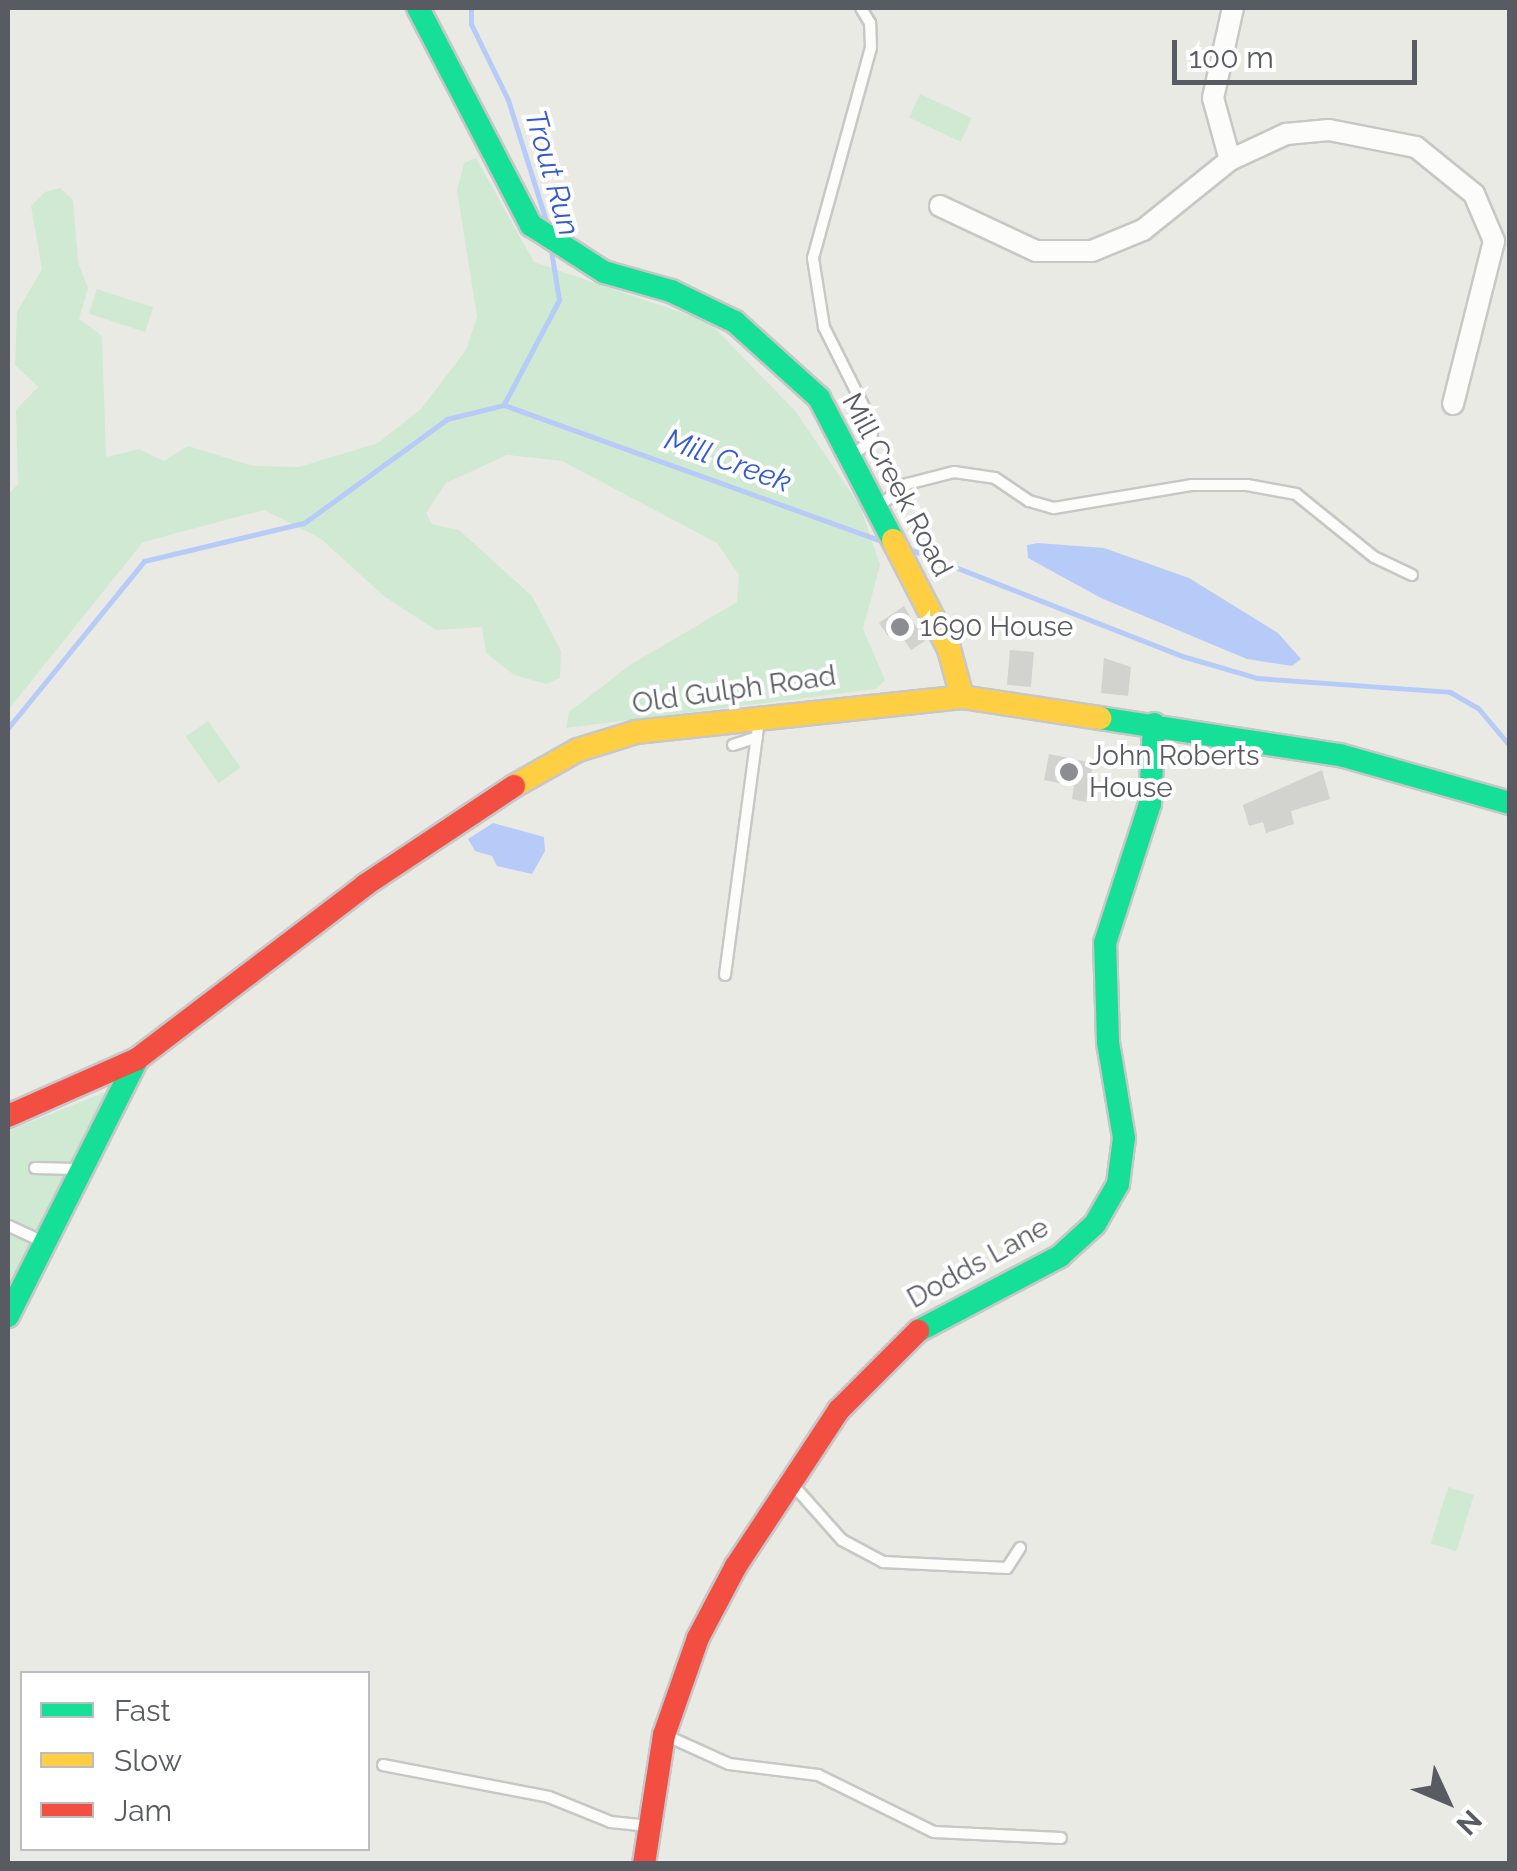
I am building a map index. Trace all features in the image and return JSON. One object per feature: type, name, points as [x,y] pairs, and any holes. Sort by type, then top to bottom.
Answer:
[{"type":"street","name":"Mill Creek Road","points":[[418,8],[531,225],[604,272],[670,290],[735,322],[819,398],[949,649],[962,698]]},
{"type":"street","points":[[1230,160],[1213,98],[1234,8]]},
{"type":"street","points":[[940,206],[1036,250],[1092,251],[1143,230],[1230,160],[1286,134],[1329,130],[1416,147],[1458,174],[1486,214],[1494,241],[1454,404]]},
{"type":"street","name":"Old Gulph Road","points":[[8,1116],[137,1059],[366,885],[531,776],[578,750],[636,732],[758,726],[962,698],[1154,724],[1340,756],[1508,799]]},
{"type":"street","name":"Dodds Lane","points":[[644,1864],[664,1735],[712,1611],[791,1481],[889,1352],[940,1315],[1060,1256],[1108,1206],[1124,1138],[1106,1025],[1104,943],[1150,804],[1154,724]]},
{"type":"street","points":[[8,1316],[137,1059]]},
{"type":"lane","points":[[850,458],[871,441],[873,425],[824,327],[813,258],[871,48],[870,23],[860,8]]},
{"type":"lane","points":[[879,519],[906,484],[954,472],[995,478],[1029,501],[1054,508],[1191,485],[1247,485],[1296,494],[1374,558],[1412,574]]},
{"type":"lane","points":[[733,745],[758,726]]},
{"type":"lane","points":[[725,975],[758,726]]},
{"type":"lane","points":[[36,1168],[84,1169]]},
{"type":"lane","points":[[9,1226],[45,1243]]},
{"type":"lane","points":[[791,1481],[842,1540],[882,1562],[1007,1568],[1020,1548]]},
{"type":"lane","points":[[664,1735],[730,1764],[818,1775],[934,1832],[1060,1838]]},
{"type":"lane","points":[[382,1764],[550,1796],[612,1822],[648,1826]]},
{"type":"green space","points":[[920,94],[972,118],[961,142],[909,118]]},
{"type":"green space","points":[[476,158],[534,262],[709,322],[796,412],[860,506],[880,565],[863,629],[885,680],[876,689],[566,728],[569,712],[630,665],[737,602],[739,575],[717,543],[562,461],[507,455],[446,483],[426,513],[432,524],[459,530],[532,596],[561,651],[560,678],[546,684],[514,675],[486,653],[482,627],[436,630],[385,597],[320,538],[264,510],[143,542],[8,710],[8,495],[18,484],[16,410],[38,387],[15,365],[17,312],[42,269],[31,206],[45,192],[60,188],[73,200],[78,262],[88,288],[79,319],[102,336],[106,457],[139,449],[164,461],[188,446],[253,466],[299,467],[378,443],[421,409],[466,350],[477,317],[457,190],[464,163]]},
{"type":"green space","points":[[97,289],[153,307],[145,332],[89,314]]},
{"type":"green space","points":[[208,721],[241,768],[219,783],[186,736]]},
{"type":"green space","points":[[103,1093],[109,1096],[8,1291],[8,1131]]},
{"type":"green space","points":[[1448,1487],[1474,1495],[1457,1551],[1431,1543]]},
{"type":"water","points":[[1027,545],[1104,548],[1189,578],[1278,633],[1301,659],[1292,666],[1247,659],[1101,598],[1028,558]]},
{"type":"water","points":[[493,823],[544,837],[545,851],[532,874],[497,866],[492,856],[475,851],[468,839]]},
{"type":"building","name":"1690 House","points":[[904,606],[925,641],[911,650],[897,630],[888,636],[879,623]]},
{"type":"building","points":[[1010,650],[1034,652],[1031,687],[1007,685]]},
{"type":"building","points":[[1104,658],[1131,667],[1128,696],[1101,693]]},
{"type":"building","name":"John Roberts House","points":[[1049,754],[1093,763],[1086,802],[1072,799],[1074,786],[1044,780]]},
{"type":"building","points":[[1322,770],[1330,799],[1291,811],[1294,824],[1266,833],[1263,822],[1249,826],[1243,805]]},
{"type":"waterway","name":"Trout Run","points":[[471,8],[471,24],[508,100],[547,224]]},
{"type":"waterway","name":"Trout Run","points":[[504,404],[559,300],[551,250]]},
{"type":"waterway","name":"Mill Creek","points":[[8,728],[144,561],[304,523],[447,419],[504,405],[879,540]]},
{"type":"waterway","name":"Mill Creek","points":[[909,549],[1182,656],[1257,678],[1450,692],[1478,708],[1510,746]]},
{"type":"traffic: fast","points":[[418,8],[531,225],[604,272],[671,291],[735,322],[819,398],[893,540]]},
{"type":"traffic: fast","points":[[1100,718],[1340,755],[1510,803]]},
{"type":"traffic: fast","points":[[918,1331],[1060,1256],[1095,1224],[1118,1184],[1124,1138],[1108,1042],[1105,943],[1150,804],[1154,724]]},
{"type":"traffic: fast","points":[[8,1316],[137,1059]]},
{"type":"traffic: slow","points":[[893,540],[949,649],[962,697]]},
{"type":"traffic: slow","points":[[514,786],[578,750],[636,732],[962,697],[1100,718]]},
{"type":"traffic: jam","points":[[8,1116],[137,1059],[365,885],[514,786]]},
{"type":"traffic: jam","points":[[644,1864],[664,1735],[698,1638],[736,1566],[839,1410],[918,1331]]},
{"type":"place","name":"1690 House","points":[[900,627]]},
{"type":"place","name":"John Roberts House","points":[[1069,772]]}]
